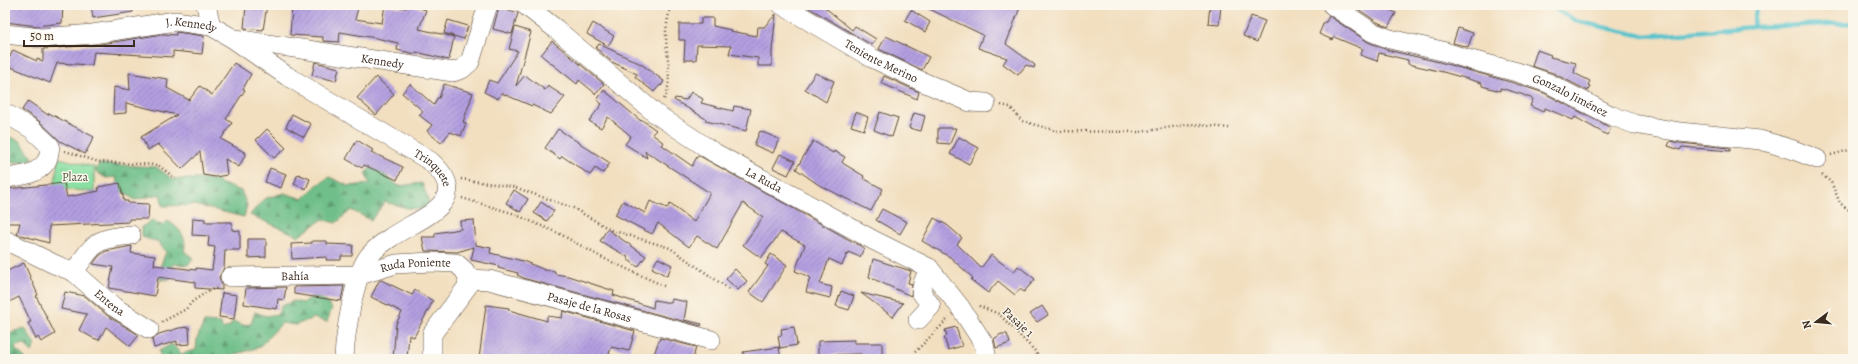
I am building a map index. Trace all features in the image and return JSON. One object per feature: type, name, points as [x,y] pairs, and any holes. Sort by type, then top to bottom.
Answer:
[{"type":"street","points":[[206,5],[211,26]]},
{"type":"street","name":"Kennedy","points":[[232,38],[453,72],[462,69],[470,62],[488,5]]},
{"type":"street","name":"La Ruda","points":[[525,5],[556,29],[656,114],[715,153],[873,240],[930,268],[969,307],[984,344],[987,359]]},
{"type":"street","name":"Teniente Merino","points":[[782,5],[872,58],[970,102],[986,103]]},
{"type":"street","name":"Gonzalo Jiménez","points":[[1332,5],[1358,24],[1384,36],[1517,72],[1548,83],[1610,114],[1634,124],[1680,132],[1760,140],[1791,149],[1817,160]]},
{"type":"street","name":"J. Kennedy","points":[[5,34],[27,38],[48,38],[93,34],[175,21],[211,26],[232,38]]},
{"type":"street","name":"Trinquete","points":[[232,38],[287,76],[430,161],[440,170],[446,185],[445,201],[430,215],[391,237],[368,257],[360,275],[351,307],[344,359]]},
{"type":"street","points":[[5,113],[32,129],[50,146],[47,161],[37,171],[20,176],[5,178]]},
{"type":"street","points":[[74,272],[89,250],[98,241],[130,235]]},
{"type":"street","name":"Entena","points":[[5,240],[74,272],[114,307],[149,328]]},
{"type":"street","name":"Ruda Poniente","points":[[360,275],[396,264],[431,262],[456,263],[465,270],[468,279],[466,287],[432,334],[432,359]]},
{"type":"street","points":[[918,320],[931,306],[921,292],[923,283],[930,268]]},
{"type":"street","name":"Bahía","points":[[230,277],[360,275]]},
{"type":"street","name":"Pasaje de la Rosas","points":[[468,279],[490,280],[711,340]]},
{"type":"path","points":[[656,114],[667,94],[666,30],[671,5]]},
{"type":"path","points":[[986,103],[1010,107],[1022,121],[1057,131],[1140,132],[1191,124],[1229,128]]},
{"type":"path","points":[[50,146],[99,162],[158,165],[175,178]]},
{"type":"path","points":[[1853,149],[1817,160],[1822,175],[1831,182],[1840,203],[1849,210],[1853,219]]},
{"type":"path","points":[[446,185],[560,234],[601,257],[664,286]]},
{"type":"path","points":[[446,185],[514,187],[573,208],[611,230],[670,248],[729,289]]},
{"type":"path","points":[[149,328],[186,309],[194,301],[210,290],[225,286],[230,277]]},
{"type":"path","points":[[915,352],[969,307]]},
{"type":"path","name":"Pasaje 1","points":[[969,307],[999,314],[1036,352],[1038,359]]},
{"type":"green space","points":[[5,135],[20,141],[33,158],[27,161],[5,163]]},
{"type":"green space","name":"Plaza","points":[[59,158],[94,167],[94,192],[54,188]]},
{"type":"green space","points":[[99,164],[156,167],[173,179],[210,179],[241,191],[247,205],[244,217],[195,205],[163,206],[160,194],[135,200],[119,189],[116,177],[106,178],[95,171]]},
{"type":"green space","points":[[373,166],[399,186],[422,183],[428,199],[429,210],[407,208],[385,202],[371,220],[351,210],[336,223],[323,219],[299,236],[250,215],[264,199],[284,193],[303,199],[316,186],[329,177],[349,186],[370,184],[365,173]]},
{"type":"green space","points":[[152,220],[162,225],[168,221],[176,227],[184,237],[184,251],[193,258],[188,265],[173,264],[171,279],[160,280],[159,270],[166,252],[158,242],[142,237],[142,227]]},
{"type":"green space","points":[[313,297],[324,300],[332,308],[327,322],[313,318],[296,325],[282,323],[259,347],[221,359],[161,359],[159,351],[172,344],[181,354],[196,350],[197,339],[204,322],[220,323],[223,329],[230,326],[233,321],[242,325],[251,324],[255,312],[266,316],[278,314],[281,306],[294,301],[302,303]]},
{"type":"green space","points":[[25,328],[35,345],[32,352],[24,344],[16,346],[15,349],[26,359],[13,359],[5,353],[5,338],[15,331]]},
{"type":"building","points":[[5,5],[63,5],[62,23],[37,26],[5,22]]},
{"type":"building","points":[[91,5],[132,5],[133,12],[93,18]]},
{"type":"building","points":[[246,5],[267,5],[263,30],[244,28]]},
{"type":"building","points":[[292,5],[359,5],[355,19],[382,23],[385,5],[406,8],[407,5],[411,5],[426,10],[419,29],[454,37],[449,60],[416,52],[416,54],[397,50],[398,43],[340,32],[339,42],[323,41],[323,37],[290,35]]},
{"type":"building","points":[[804,5],[822,5],[852,30],[855,26],[876,39],[872,45]]},
{"type":"building","points":[[921,5],[1021,5],[1006,44],[1035,65],[1034,68],[1026,65],[1018,75],[1003,64],[1007,58],[978,48],[983,35]]},
{"type":"building","points":[[1210,5],[1221,5],[1219,25],[1208,24]]},
{"type":"building","points":[[1352,5],[1369,5],[1377,10],[1379,5],[1381,5],[1396,13],[1388,27],[1377,22]]},
{"type":"building","points":[[499,7],[518,13],[512,34],[493,29]]},
{"type":"building","points":[[911,10],[930,22],[925,32],[905,20]]},
{"type":"building","points":[[776,14],[772,50],[772,66],[758,66],[758,58],[729,54],[731,46],[697,45],[696,60],[684,60],[685,40],[679,40],[679,24],[701,24],[701,18],[713,18],[713,26],[757,36],[758,27],[764,27]]},
{"type":"building","points":[[1251,16],[1265,21],[1257,42],[1243,36]]},
{"type":"building","points":[[1329,16],[1368,42],[1387,50],[1439,62],[1544,93],[1611,128],[1607,135],[1575,117],[1573,120],[1545,108],[1543,112],[1530,106],[1533,99],[1521,94],[1500,88],[1500,91],[1482,86],[1482,83],[1408,64],[1408,60],[1379,53],[1377,61],[1360,55],[1363,49],[1334,37],[1333,40],[1319,34],[1324,22],[1326,22]]},
{"type":"building","points":[[448,20],[468,26],[464,39],[444,33]]},
{"type":"building","points":[[593,23],[614,36],[608,46],[587,34]]},
{"type":"building","points":[[515,27],[531,32],[516,86],[525,75],[545,90],[548,86],[565,97],[551,114],[501,93],[498,99],[484,92],[489,80],[497,83],[518,51],[509,49]]},
{"type":"building","points":[[1458,28],[1473,33],[1468,47],[1453,43]]},
{"type":"building","points":[[176,32],[204,36],[202,54],[173,51],[173,57],[94,52],[92,65],[57,63],[50,83],[6,65],[13,50],[37,61],[37,59],[43,61],[43,49],[95,45],[163,34],[176,35]]},
{"type":"building","points":[[886,36],[929,57],[922,70],[879,49]]},
{"type":"building","points":[[552,41],[604,84],[596,94],[579,80],[577,84],[541,55]]},
{"type":"building","points":[[599,44],[641,64],[664,81],[661,86],[660,85],[654,92],[635,77],[637,74],[612,62],[606,57],[596,48]]},
{"type":"building","points":[[1537,50],[1551,55],[1550,57],[1576,63],[1574,73],[1590,81],[1588,91],[1553,73],[1532,66]]},
{"type":"building","points":[[315,62],[339,68],[336,81],[312,75]]},
{"type":"building","points":[[234,63],[251,74],[243,89],[245,90],[226,119],[232,123],[221,139],[246,153],[239,167],[225,159],[227,175],[215,177],[203,175],[200,152],[182,169],[158,144],[148,150],[141,137],[177,115],[126,103],[126,113],[113,114],[114,87],[130,90],[129,73],[168,79],[167,88],[189,100],[200,86],[212,95]]},
{"type":"building","points":[[815,73],[834,81],[826,102],[805,89]]},
{"type":"building","points":[[884,76],[919,92],[917,99],[881,83]]},
{"type":"building","points":[[376,77],[394,94],[376,115],[357,98]]},
{"type":"building","points":[[410,84],[434,105],[437,98],[439,98],[444,84],[473,93],[463,122],[466,123],[461,136],[450,132],[441,143],[427,131],[432,125],[419,115],[423,111],[402,93]]},
{"type":"building","points":[[604,90],[641,121],[642,120],[656,130],[652,134],[664,143],[662,145],[692,166],[698,155],[864,248],[860,257],[848,252],[842,265],[829,259],[820,284],[832,287],[830,298],[806,292],[810,277],[795,271],[805,245],[781,232],[761,258],[743,245],[763,217],[743,203],[717,249],[697,236],[689,247],[658,223],[652,234],[615,215],[623,201],[645,213],[650,201],[667,208],[670,204],[694,222],[710,193],[645,151],[647,158],[625,144],[631,136],[608,117],[601,128],[589,121],[602,104],[597,100]]},
{"type":"building","points":[[691,92],[703,99],[701,103],[733,111],[734,106],[751,109],[746,131],[706,121],[706,119],[674,100],[675,98],[686,100]]},
{"type":"building","points":[[28,101],[48,115],[49,113],[94,137],[85,154],[60,141],[39,121],[22,110]]},
{"type":"building","points":[[856,112],[868,117],[864,130],[851,126]]},
{"type":"building","points":[[880,112],[898,118],[892,137],[874,130]]},
{"type":"building","points":[[914,113],[925,116],[921,131],[909,128]]},
{"type":"building","points":[[292,114],[311,124],[304,137],[286,127]]},
{"type":"building","points":[[938,128],[956,128],[950,144],[938,143]]},
{"type":"building","points":[[267,129],[286,148],[274,158],[256,140]]},
{"type":"building","points":[[558,129],[610,163],[603,173],[595,168],[590,175],[562,156],[560,159],[545,148]]},
{"type":"building","points":[[760,131],[779,139],[773,153],[754,145]]},
{"type":"building","points":[[959,137],[979,148],[969,164],[950,154]]},
{"type":"building","points":[[357,140],[373,150],[371,152],[403,167],[397,180],[364,165],[362,168],[346,159]]},
{"type":"building","points":[[813,141],[833,153],[834,151],[845,157],[842,162],[844,164],[864,176],[863,178],[883,189],[871,211],[819,185],[796,169]]},
{"type":"building","points":[[1670,141],[1730,148],[1730,151],[1682,147],[1680,150],[1668,146]]},
{"type":"building","points":[[780,154],[795,161],[788,175],[773,168]]},
{"type":"building","points":[[270,168],[286,174],[281,188],[265,182]]},
{"type":"building","points":[[298,174],[310,179],[306,189],[294,184]]},
{"type":"building","points":[[64,183],[67,197],[99,191],[98,187],[120,183],[124,201],[128,201],[128,203],[149,204],[148,219],[129,219],[129,222],[49,226],[49,243],[17,234],[20,223],[5,223],[5,208],[9,209],[8,189]]},
{"type":"building","points":[[514,190],[528,199],[520,212],[506,203]]},
{"type":"building","points":[[541,202],[554,211],[547,221],[534,213]]},
{"type":"building","points":[[882,209],[907,222],[900,234],[876,220]]},
{"type":"building","points":[[193,218],[205,219],[205,222],[232,222],[232,230],[240,231],[240,250],[225,250],[224,268],[219,277],[222,290],[195,288],[195,282],[158,277],[155,296],[109,288],[113,267],[93,264],[99,256],[106,251],[132,246],[131,253],[155,256],[154,265],[196,270],[196,268],[212,270],[215,247],[208,246],[209,236],[192,235]]},
{"type":"building","points":[[934,218],[947,225],[962,238],[957,244],[981,268],[991,255],[1014,272],[1018,266],[1035,279],[1024,292],[1020,289],[1015,295],[998,281],[988,293],[971,280],[973,278],[950,257],[922,241]]},
{"type":"building","points":[[474,220],[476,245],[491,248],[490,253],[523,261],[545,270],[555,271],[555,274],[568,276],[614,291],[613,295],[653,308],[654,300],[671,303],[672,299],[687,302],[684,320],[702,324],[701,326],[526,279],[517,275],[518,273],[498,268],[499,266],[471,260],[474,247],[457,252],[425,251],[422,237],[435,237],[435,233],[461,229],[460,221]]},
{"type":"building","points":[[607,229],[646,256],[638,267],[627,259],[628,257],[600,241]]},
{"type":"building","points":[[248,239],[266,239],[266,257],[248,258]]},
{"type":"building","points":[[312,241],[327,241],[327,244],[353,245],[352,256],[341,256],[341,260],[326,260],[327,257],[292,259],[291,244],[312,243]]},
{"type":"building","points":[[771,254],[787,265],[763,302],[749,292],[768,266],[765,264]]},
{"type":"building","points":[[658,258],[672,265],[667,276],[652,268]]},
{"type":"building","points":[[873,259],[911,271],[908,283],[912,284],[911,296],[869,277]]},
{"type":"building","points":[[24,263],[38,295],[36,296],[55,334],[41,342],[38,337],[36,339],[28,323],[31,322],[19,297],[5,304],[5,272]]},
{"type":"building","points":[[735,269],[747,281],[738,290],[726,279]]},
{"type":"building","points":[[381,280],[412,295],[415,290],[433,301],[414,337],[409,335],[407,359],[393,359],[396,324],[402,312],[371,297],[379,281]]},
{"type":"building","points":[[344,286],[341,301],[294,294],[294,287]]},
{"type":"building","points":[[286,287],[284,300],[278,299],[277,309],[244,304],[246,288]]},
{"type":"building","points":[[841,291],[854,296],[849,310],[836,306]]},
{"type":"building","points":[[65,292],[85,296],[108,316],[139,335],[130,346],[106,327],[99,340],[79,330],[87,314],[61,309]]},
{"type":"building","points":[[222,293],[237,295],[234,319],[219,317]]},
{"type":"building","points":[[861,293],[903,303],[893,317]]},
{"type":"building","points":[[486,305],[509,308],[509,310],[547,321],[547,316],[562,318],[563,311],[635,331],[629,351],[611,347],[608,359],[479,359]]},
{"type":"building","points":[[1042,306],[1048,315],[1037,322],[1030,314]]},
{"type":"building","points":[[189,327],[190,344],[177,345],[177,341],[154,348],[152,339],[159,334],[179,328]]},
{"type":"building","points":[[794,327],[797,345],[780,348],[778,336],[782,335],[781,329]]},
{"type":"building","points":[[956,327],[962,346],[948,350],[944,337],[947,336],[945,330]]},
{"type":"building","points":[[1001,334],[1007,334],[1010,343],[996,348],[994,339]]},
{"type":"building","points":[[660,338],[696,347],[693,359],[652,359]]},
{"type":"building","points":[[854,340],[854,343],[882,343],[882,359],[867,359],[867,357],[861,357],[861,354],[818,355],[818,341]]},
{"type":"building","points":[[779,347],[781,359],[744,359],[743,352]]},
{"type":"waterway","points":[[1548,5],[1576,21],[1643,36],[1753,27],[1853,23]]},
{"type":"waterway","points":[[1753,27],[1757,5]]}]
